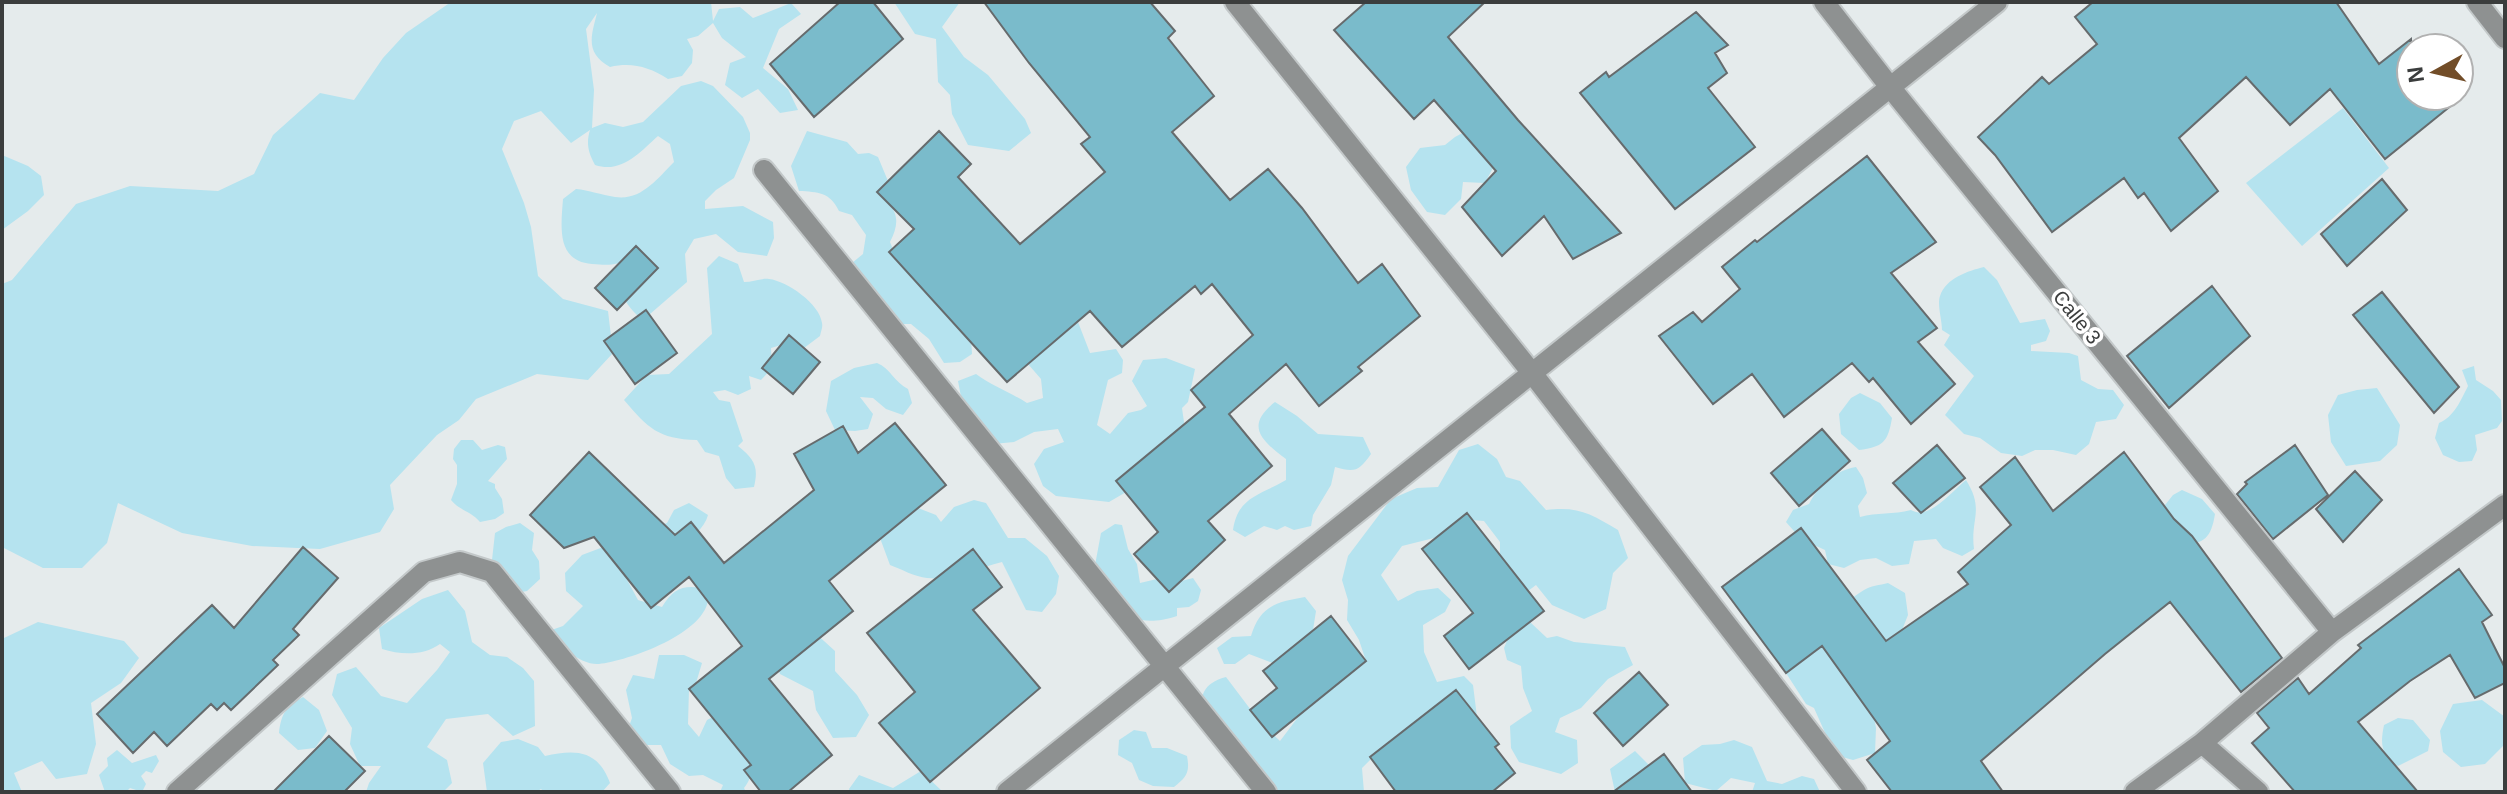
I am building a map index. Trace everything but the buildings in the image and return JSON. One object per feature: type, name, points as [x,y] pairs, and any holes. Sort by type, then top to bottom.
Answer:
[{"type":"street","points":[[1235,2],[1532,373],[1856,792]]},
{"type":"street","name":"Calle 3","points":[[1824,2],[2332,632]]},
{"type":"street","points":[[1007,792],[1997,2]]},
{"type":"street","points":[[2477,2],[2505,38]]},
{"type":"street","points":[[764,170],[1266,792]]},
{"type":"street","points":[[2135,792],[2202,743],[2332,632],[2505,505]]},
{"type":"street","points":[[177,792],[424,572],[460,562],[492,572],[670,792]]},
{"type":"street","points":[[2202,743],[2258,792]]},
{"type":"shaded area","points":[[451,2],[711,2],[713,21],[719,9],[740,7],[753,18],[791,3],[801,14],[779,29],[763,68],[788,89],[798,110],[780,113],[758,89],[742,98],[725,85],[730,63],[746,57],[722,38],[713,23],[698,36],[687,39],[693,50],[692,63],[682,76],[668,79],[640,67],[610,67],[593,50],[597,13],[586,29],[594,90],[592,128],[605,123],[623,127],[643,122],[681,86],[701,81],[713,86],[743,117],[750,140],[734,178],[705,201],[705,209],[743,206],[773,222],[774,238],[767,256],[738,252],[716,234],[694,239],[685,254],[687,282],[650,314],[638,316],[626,302],[623,290],[629,259],[616,264],[592,264],[572,257],[566,249],[562,231],[563,199],[576,189],[615,197],[633,196],[641,192],[674,162],[670,144],[658,136],[630,160],[614,167],[605,167],[595,165],[591,156],[588,143],[590,130],[571,143],[541,111],[514,121],[502,149],[531,227],[538,276],[563,299],[608,311],[613,353],[588,380],[537,374],[476,399],[459,420],[437,435],[390,485],[394,509],[380,532],[320,549],[252,546],[182,533],[118,503],[107,543],[82,568],[43,568],[2,547],[2,284],[12,280],[76,204],[130,186],[218,191],[254,174],[273,135],[320,93],[354,100],[383,58],[406,33]]},
{"type":"shaded area","points":[[894,2],[960,2],[942,27],[964,57],[988,75],[1025,119],[1031,133],[1009,151],[968,145],[952,114],[950,95],[938,82],[936,39],[915,34]]},
{"type":"shaded area","points":[[2343,108],[2389,168],[2302,246],[2246,183]]},
{"type":"shaded area","points":[[1468,130],[1496,162],[1485,183],[1463,182],[1461,199],[1445,215],[1427,212],[1411,190],[1406,167],[1420,148],[1445,145]]},
{"type":"shaded area","points":[[807,131],[847,142],[858,154],[869,153],[878,157],[888,181],[886,201],[896,215],[895,231],[890,242],[898,262],[970,321],[972,354],[960,362],[944,363],[929,339],[911,324],[893,324],[854,278],[852,263],[863,254],[866,235],[852,215],[839,211],[827,197],[799,191],[791,166]]},
{"type":"shaded area","points":[[2,155],[28,166],[41,176],[44,195],[2,230]]},
{"type":"shaded area","points":[[719,256],[738,264],[744,282],[769,279],[793,289],[815,308],[822,325],[820,336],[804,348],[781,345],[771,348],[772,368],[761,380],[749,376],[751,389],[738,395],[725,390],[713,392],[719,400],[730,402],[743,441],[738,446],[755,468],[754,487],[735,489],[726,478],[719,456],[705,452],[697,440],[673,437],[655,430],[624,400],[647,375],[669,374],[712,334],[707,268]]},
{"type":"shaded area","points":[[1984,267],[1997,280],[2020,323],[2045,319],[2050,331],[2046,341],[2031,345],[2031,351],[2078,356],[2081,380],[2098,389],[2113,390],[2124,405],[2116,419],[2096,422],[2089,444],[2076,455],[2053,450],[2035,450],[2022,456],[2001,453],[1980,438],[1964,434],[1945,415],[1974,376],[1944,345],[1950,335],[1942,330],[1940,296],[1952,280]]},
{"type":"shaded area","points":[[1078,322],[1090,353],[1116,349],[1123,360],[1122,373],[1108,380],[1097,425],[1110,434],[1128,413],[1147,406],[1132,381],[1143,360],[1166,358],[1195,369],[1188,402],[1182,408],[1182,439],[1157,447],[1147,471],[1133,488],[1109,502],[1056,496],[1043,486],[1034,464],[1044,449],[1064,442],[1058,429],[1034,432],[1014,442],[983,445],[963,407],[958,381],[976,374],[1027,403],[1043,398],[1041,379],[1028,364]]},
{"type":"shaded area","points":[[877,363],[908,389],[912,403],[903,415],[886,409],[873,398],[860,397],[873,414],[868,429],[835,430],[826,411],[831,381],[854,368]]},
{"type":"shaded area","points":[[2474,366],[2476,380],[2501,400],[2502,421],[2497,428],[2475,435],[2477,450],[2472,461],[2459,462],[2443,455],[2435,438],[2439,423],[2453,412],[2468,386],[2462,370]]},
{"type":"shaded area","points":[[2377,388],[2400,425],[2397,445],[2380,461],[2346,466],[2331,442],[2328,415],[2338,395]]},
{"type":"shaded area","points":[[1860,393],[1880,403],[1892,418],[1889,433],[1883,442],[1859,450],[1841,434],[1839,414],[1851,398]]},
{"type":"shaded area","points":[[1275,402],[1318,434],[1363,437],[1371,454],[1356,469],[1335,467],[1331,485],[1313,515],[1311,526],[1294,530],[1285,526],[1277,530],[1264,526],[1245,537],[1233,530],[1245,503],[1286,480],[1286,459],[1264,439],[1259,426],[1260,418]]},
{"type":"shaded area","points":[[461,440],[473,440],[482,450],[498,445],[505,447],[507,459],[488,481],[495,484],[502,499],[504,513],[495,519],[480,522],[451,500],[457,484],[454,449]]},
{"type":"shaded area","points":[[1478,444],[1497,459],[1506,477],[1520,481],[1546,510],[1584,512],[1618,530],[1628,558],[1613,573],[1606,609],[1584,619],[1552,605],[1536,585],[1516,600],[1473,577],[1500,555],[1500,542],[1484,521],[1459,519],[1438,537],[1402,546],[1381,575],[1398,601],[1417,591],[1438,588],[1451,600],[1445,612],[1423,625],[1424,652],[1437,682],[1464,676],[1473,685],[1477,717],[1380,750],[1362,768],[1364,792],[1272,792],[1266,776],[1221,748],[1199,718],[1204,692],[1212,683],[1226,677],[1260,722],[1280,741],[1302,712],[1366,661],[1359,640],[1347,620],[1348,600],[1342,580],[1348,556],[1391,499],[1417,488],[1438,487],[1459,450]]},
{"type":"shaded area","points":[[1856,467],[1867,493],[1858,506],[1860,517],[1911,510],[1925,512],[1966,480],[1976,507],[1974,549],[1962,556],[1943,548],[1936,539],[1914,541],[1909,564],[1892,566],[1876,558],[1860,560],[1844,568],[1828,564],[1825,550],[1801,539],[1786,522],[1793,510],[1809,504],[1828,480]]},
{"type":"shaded area","points":[[2182,490],[2202,499],[2215,514],[2206,538],[2181,546],[2161,510],[2173,495]]},
{"type":"shaded area","points":[[974,500],[986,503],[1008,538],[1025,538],[1047,556],[1059,576],[1056,594],[1042,612],[1026,610],[1002,562],[955,576],[936,578],[918,576],[890,565],[880,538],[918,508],[936,515],[941,522],[954,507]]},
{"type":"shaded area","points":[[689,503],[708,515],[704,525],[673,550],[625,576],[638,600],[662,607],[671,595],[681,589],[707,589],[707,604],[700,617],[669,640],[613,662],[592,664],[570,653],[555,663],[539,649],[543,633],[563,626],[583,606],[566,591],[565,573],[582,555],[667,523],[674,510]]},
{"type":"shaded area","points":[[520,523],[534,533],[532,550],[539,561],[540,579],[527,591],[511,594],[491,569],[495,533]]},
{"type":"shaded area","points":[[1115,524],[1122,525],[1128,549],[1137,564],[1140,583],[1157,579],[1170,584],[1193,578],[1201,590],[1198,601],[1189,607],[1177,608],[1177,616],[1148,621],[1137,619],[1120,607],[1093,576],[1101,533]]},
{"type":"shaded area","points":[[1888,583],[1905,593],[1908,615],[1902,630],[1866,677],[1876,728],[1875,753],[1853,760],[1835,755],[1814,708],[1806,704],[1786,673],[1830,616],[1866,589]]},
{"type":"shaded area","points":[[448,590],[465,611],[472,642],[490,655],[507,657],[523,668],[534,681],[535,726],[513,736],[488,714],[446,719],[427,747],[447,760],[452,783],[443,792],[366,792],[381,766],[360,766],[350,744],[352,728],[332,695],[337,674],[356,667],[381,696],[407,703],[450,652],[440,644],[412,653],[382,649],[379,628],[422,599]]},
{"type":"shaded area","points":[[1305,597],[1316,611],[1313,630],[1273,663],[1249,654],[1235,664],[1224,664],[1217,648],[1232,637],[1251,636],[1259,618],[1270,607]]},
{"type":"shaded area","points":[[802,621],[835,651],[835,671],[857,695],[869,715],[856,737],[833,738],[816,710],[813,691],[780,674],[775,661]]},
{"type":"shaded area","points":[[38,622],[124,641],[139,658],[121,683],[91,703],[96,744],[87,774],[56,779],[42,761],[14,773],[22,792],[2,792],[2,636],[4,638]]},
{"type":"shaded area","points":[[1530,622],[1547,638],[1557,636],[1574,642],[1625,647],[1633,665],[1608,679],[1581,708],[1560,718],[1555,732],[1577,740],[1578,763],[1561,774],[1519,762],[1511,748],[1510,726],[1532,711],[1523,688],[1521,666],[1507,660],[1504,648],[1511,631]]},
{"type":"shaded area","points":[[659,655],[684,655],[702,663],[696,683],[689,689],[688,724],[699,737],[707,720],[732,707],[751,759],[749,779],[744,788],[746,792],[720,792],[723,785],[703,775],[689,776],[670,764],[661,745],[634,745],[626,735],[632,718],[626,690],[633,675],[654,679]]},
{"type":"shaded area","points":[[303,697],[319,710],[327,731],[315,748],[298,750],[279,733],[285,711]]},
{"type":"shaded area","points":[[2482,700],[2505,717],[2505,744],[2485,764],[2461,767],[2443,752],[2440,731],[2453,704]]},
{"type":"shaded area","points":[[2398,718],[2413,720],[2430,740],[2428,751],[2398,766],[2385,753],[2382,738],[2384,725]]},
{"type":"shaded area","points":[[1134,730],[1146,732],[1152,748],[1167,748],[1187,756],[1186,774],[1174,787],[1153,786],[1139,780],[1132,763],[1118,755],[1119,740]]},
{"type":"shaded area","points":[[518,739],[538,747],[545,756],[585,754],[599,764],[610,783],[602,792],[544,792],[541,789],[536,792],[487,792],[483,763],[501,742]]},
{"type":"shaded area","points":[[1734,740],[1752,747],[1767,781],[1782,784],[1802,776],[1814,779],[1820,792],[1752,792],[1755,783],[1731,778],[1716,791],[1685,783],[1683,758],[1702,745]]},
{"type":"shaded area","points":[[117,750],[132,763],[156,755],[159,761],[152,773],[146,771],[141,776],[146,784],[142,792],[130,788],[126,792],[105,792],[99,775],[108,766],[107,758]]},
{"type":"shaded area","points":[[1635,751],[1655,771],[1615,792],[1610,769]]},
{"type":"shaded area","points":[[921,771],[943,792],[850,792],[849,789],[859,775],[893,788]]}]
